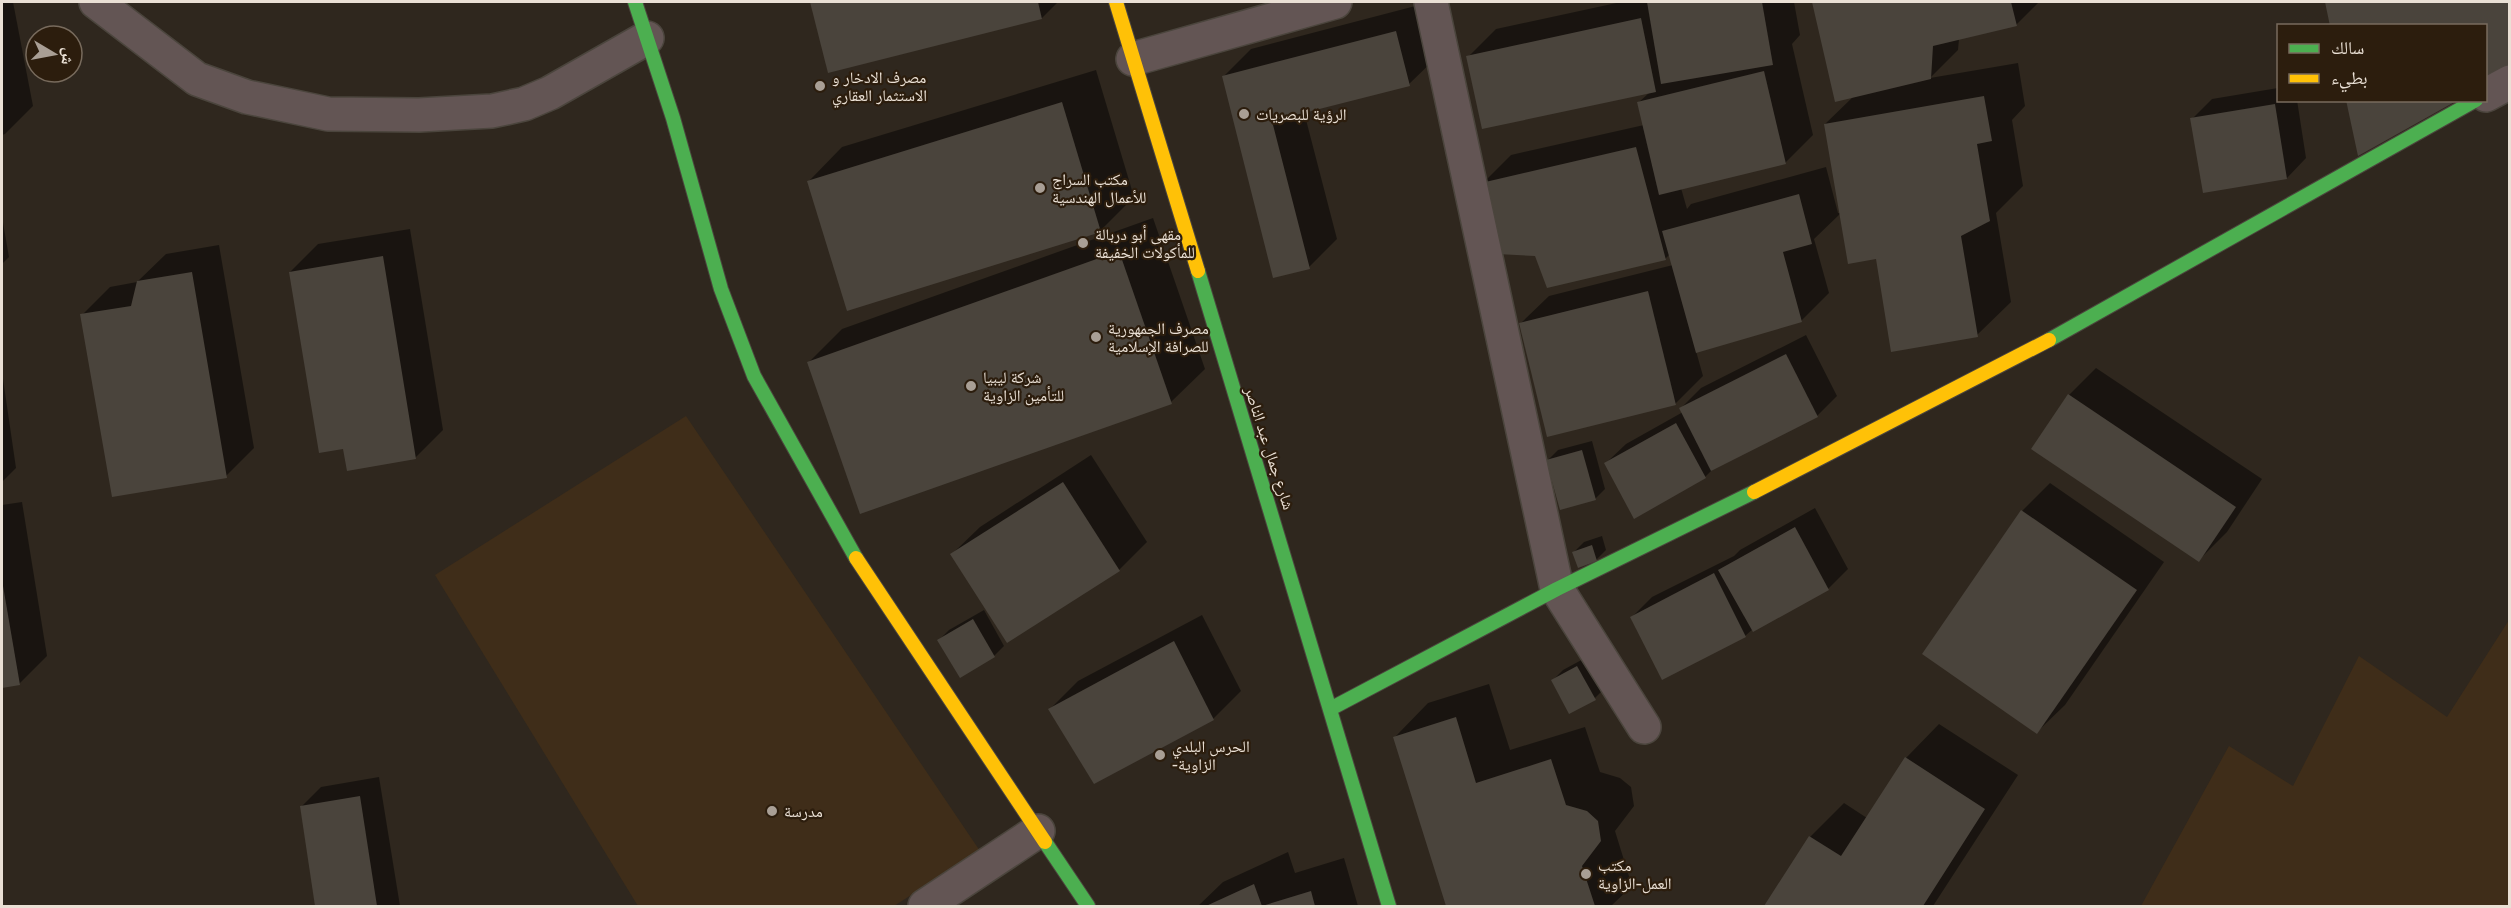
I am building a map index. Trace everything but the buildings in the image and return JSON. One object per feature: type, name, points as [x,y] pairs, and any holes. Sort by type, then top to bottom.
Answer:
[{"type":"street","points":[[96,2],[197,79],[247,97],[328,114],[419,115],[492,111],[524,104],[550,93],[647,38]]},
{"type":"street","points":[[635,2],[673,118],[721,289],[754,376],[865,573],[1088,906]]},
{"type":"street","name":"شارع جمال عبد الناصر","points":[[1116,2],[1332,708],[1389,906]]},
{"type":"street","points":[[1133,59],[1335,2]]},
{"type":"street","points":[[1431,2],[1557,589],[1644,727]]},
{"type":"street","points":[[2487,94],[2510,82]]},
{"type":"street","points":[[1332,708],[1557,589],[1781,479],[2046,342],[2472,102]]},
{"type":"street","points":[[925,906],[1038,831]]},
{"type":"shaded area","points":[[686,416],[980,851],[894,906],[638,906],[435,575]]},
{"type":"shaded area","points":[[2509,620],[2509,906],[2141,906],[2229,746],[2293,786],[2359,656],[2447,717]]},
{"type":"traffic: fast","points":[[635,2],[673,118],[721,289],[754,376],[856,558]]},
{"type":"traffic: fast","points":[[2049,340],[2472,102]]},
{"type":"traffic: fast","points":[[1198,271],[1389,906]]},
{"type":"traffic: fast","points":[[1332,708],[1557,589],[1754,492]]},
{"type":"traffic: fast","points":[[1045,842],[1088,906]]},
{"type":"traffic: slow","points":[[1116,2],[1198,271]]},
{"type":"traffic: slow","points":[[1754,492],[2049,340]]},
{"type":"traffic: slow","points":[[856,558],[1045,842]]},
{"type":"place","name":"مصرف الادخار و الاستثمار العقاري","points":[[820,86]]},
{"type":"place","name":"الرؤية للبصريات","points":[[1244,114]]},
{"type":"place","name":"مكتب السراج للأعمال الهندسية","points":[[1040,188]]},
{"type":"place","name":"مقهى أبو دربالة للمأكولات الخفيفة","points":[[1083,243]]},
{"type":"place","name":"مصرف الجمهورية للصرافة الإسلامية","points":[[1096,337]]},
{"type":"place","name":"شركة ليبيا للتأمين الزاوية","points":[[971,386]]},
{"type":"place","name":"الحرس البلدي -الزاوية","points":[[1160,755]]},
{"type":"place","name":"مدرسة","points":[[772,811]]},
{"type":"place","name":"مكتب العمل-الزاوية","points":[[1586,874]]}]
